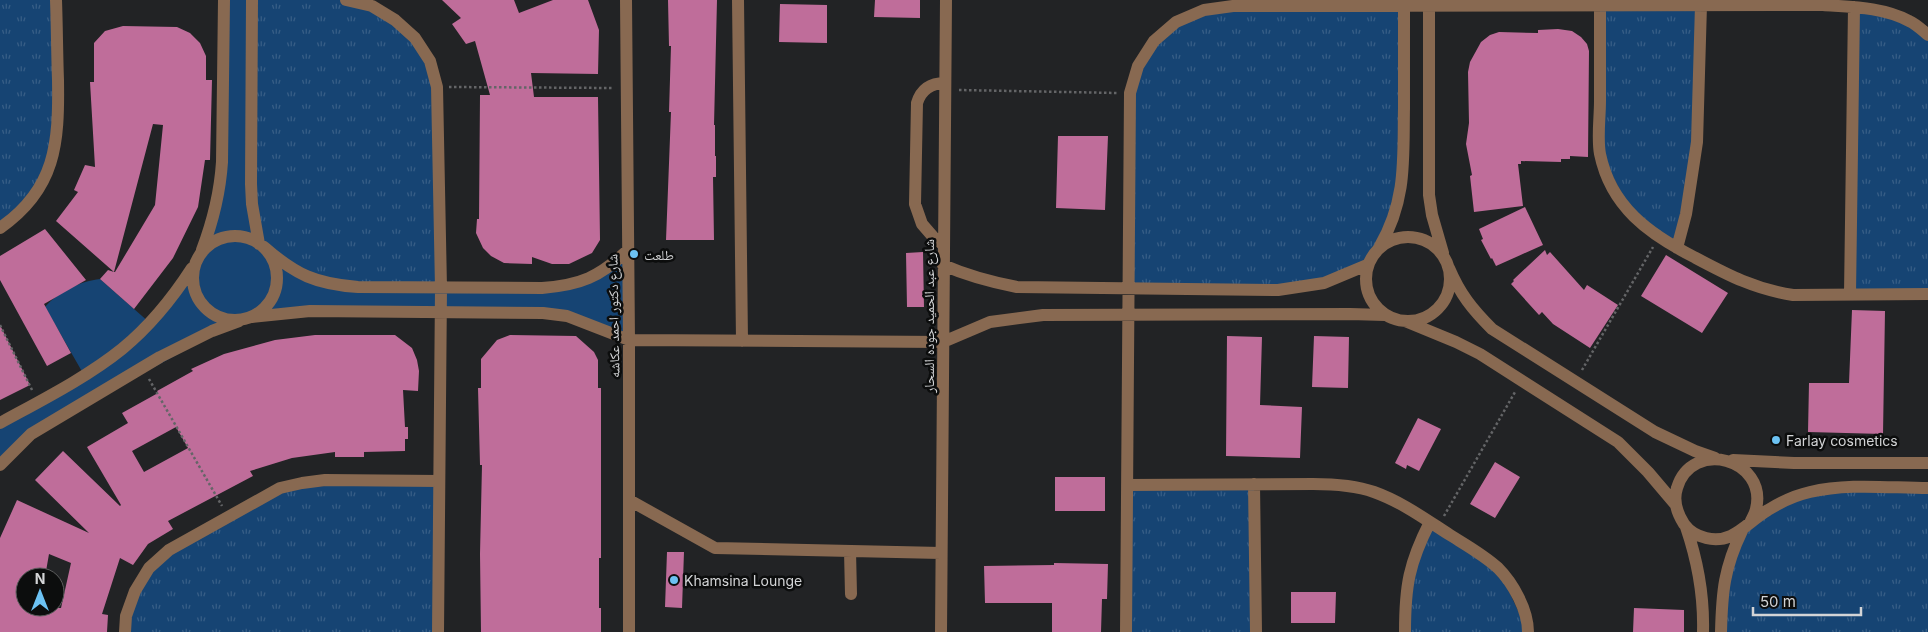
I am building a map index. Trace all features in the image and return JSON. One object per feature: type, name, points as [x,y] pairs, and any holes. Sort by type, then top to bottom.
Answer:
[{"type":"street","points":[[0,228],[14,218],[33,198],[47,174],[55,148],[59,122],[56,0]]},
{"type":"street","points":[[224,0],[222,162],[220,185],[214,216],[197,258],[192,281],[196,297],[207,311],[222,319],[239,321]]},
{"type":"street","points":[[252,0],[250,184],[254,217],[262,245],[272,258],[277,271],[277,285],[272,298],[264,310],[252,317]]},
{"type":"street","points":[[346,0],[372,6],[395,20],[415,38],[430,61],[437,87],[441,288],[438,632]]},
{"type":"street","points":[[617,0],[626,17]]},
{"type":"street","name":"شارع دكتور احمد عكاشه","points":[[626,0],[629,632]]},
{"type":"street","points":[[738,0],[742,341]]},
{"type":"street","name":"شارع عبد الحميد جوده السحار","points":[[941,632],[947,2]]},
{"type":"street","points":[[1404,3],[1402,182],[1397,212],[1380,247],[1367,265],[1365,279],[1368,293],[1374,306],[1395,320],[1405,321],[1419,320],[1431,315],[1441,306],[1448,294],[1450,281],[1432,215],[1429,195],[1429,3]]},
{"type":"street","points":[[1126,632],[1130,93],[1138,66],[1154,41],[1176,22],[1204,10],[1233,6],[1429,3],[1854,7],[1882,11],[1909,21],[1928,35]]},
{"type":"street","points":[[1600,6],[1600,153],[1608,178],[1620,201],[1638,222],[1658,238],[1751,286],[1793,295],[1928,294]]},
{"type":"street","points":[[1677,248],[1686,214],[1698,142],[1701,6]]},
{"type":"street","points":[[1850,294],[1854,7]]},
{"type":"street","points":[[944,244],[935,239],[922,224],[917,214],[915,194],[917,104],[922,92],[926,88],[932,85],[945,87]]},
{"type":"street","points":[[0,423],[103,364],[138,335],[169,301],[197,258],[213,242],[228,236],[244,237],[262,245],[284,264],[299,273],[332,285],[441,288],[542,288],[566,286],[589,279],[610,267],[627,251]]},
{"type":"street","points":[[1380,247],[1395,238],[1413,237],[1430,243],[1446,262],[1459,291],[1492,329],[1655,432],[1695,451],[1741,467],[1752,479],[1757,493],[1756,509],[1726,568],[1722,588],[1721,632]]},
{"type":"street","points":[[944,265],[992,283],[1017,287],[1278,290],[1324,283],[1367,265]]},
{"type":"street","points":[[0,464],[31,434],[143,369],[160,357],[186,344],[252,317],[310,311],[543,313],[567,316],[629,340],[944,342],[990,322],[1043,315],[1385,315]]},
{"type":"street","points":[[1405,321],[1472,350],[1618,442],[1648,472],[1676,505]]},
{"type":"street","points":[[1703,632],[1704,608],[1699,570],[1686,527],[1679,516],[1676,505],[1677,488],[1685,473],[1699,462],[1721,459],[1794,463],[1928,463]]},
{"type":"street","points":[[125,632],[126,616],[135,591],[149,568],[169,550],[280,488],[325,480],[439,481]]},
{"type":"street","points":[[1127,484],[1343,484],[1372,491],[1399,502],[1498,568],[1518,594],[1528,625],[1528,632]]},
{"type":"street","points":[[1254,484],[1256,632]]},
{"type":"street","points":[[1686,527],[1698,536],[1713,540],[1728,538],[1746,527],[1767,510],[1787,500],[1808,493],[1829,488],[1928,488]]},
{"type":"street","points":[[629,500],[716,548],[941,553]]},
{"type":"street","points":[[1405,632],[1405,598],[1408,578],[1414,558],[1434,524]]},
{"type":"street","points":[[850,551],[851,594]]},
{"type":"path","points":[[437,87],[626,88]]},
{"type":"path","points":[[945,87],[1130,93]]},
{"type":"path","points":[[1575,382],[1658,238]]},
{"type":"path","points":[[0,325],[39,402]]},
{"type":"path","points":[[143,369],[228,517]]},
{"type":"path","points":[[1434,524],[1522,380]]},
{"type":"green space","points":[[0,0],[56,0],[59,122],[47,174],[0,228]]},
{"type":"green space","points":[[224,0],[252,0],[307,277],[566,286],[627,251],[629,340],[567,316],[252,317],[239,321],[31,434],[0,465],[0,423],[84,375],[45,307],[70,288],[100,279],[150,323],[201,252],[216,208]]},
{"type":"green space","points":[[252,0],[346,0],[395,20],[430,61],[441,288],[330,284],[259,244],[255,224]]},
{"type":"green space","points":[[1600,5],[1701,5],[1699,106],[1677,248],[1637,221],[1600,153]]},
{"type":"green space","points":[[1404,6],[1403,172],[1379,247],[1367,265],[1324,283],[1128,289],[1130,93],[1154,41],[1204,10]]},
{"type":"green space","points":[[1854,7],[1882,11],[1928,35],[1928,294],[1850,294]]},
{"type":"green space","points":[[439,481],[438,632],[125,632],[149,568],[280,488]]},
{"type":"green space","points":[[1254,484],[1256,632],[1126,632],[1127,485]]},
{"type":"green space","points":[[1928,488],[1928,632],[1721,632],[1721,608],[1742,531],[1808,493]]},
{"type":"green space","points":[[1430,522],[1498,568],[1528,632],[1405,632],[1405,598]]},
{"type":"building","points":[[442,0],[514,0],[519,13],[553,0],[588,0],[599,30],[598,74],[531,73],[534,97],[598,97],[600,240],[592,253],[569,264],[552,264],[532,257],[532,264],[504,263],[491,256],[483,248],[476,233],[477,219],[479,219],[480,95],[490,95],[475,41],[466,44],[452,24],[461,18]]},
{"type":"building","points":[[668,0],[717,0],[714,125],[716,177],[713,177],[714,240],[666,240],[671,112],[669,112],[671,46],[669,46]]},
{"type":"building","points":[[875,0],[920,0],[920,18],[874,17]]},
{"type":"building","points":[[780,4],[827,5],[827,43],[779,42]]},
{"type":"building","points":[[123,26],[177,27],[190,33],[200,43],[206,56],[206,80],[212,80],[210,160],[205,160],[198,207],[173,258],[134,309],[100,279],[108,270],[114,272],[56,221],[78,192],[74,190],[85,165],[95,167],[90,82],[94,82],[94,43],[105,31]],"holes":[[[153,124],[163,125],[155,205],[114,272]]]},
{"type":"building","points":[[1558,29],[1572,31],[1581,37],[1587,44],[1589,51],[1588,157],[1570,156],[1570,159],[1561,159],[1561,162],[1521,161],[1521,164],[1518,164],[1523,206],[1474,212],[1470,176],[1472,175],[1466,144],[1469,123],[1468,72],[1470,62],[1481,42],[1490,35],[1499,32],[1538,33],[1538,30]]},
{"type":"building","points":[[1058,136],[1108,136],[1105,210],[1056,208]]},
{"type":"building","points":[[1525,207],[1543,245],[1496,266],[1481,240],[1483,239],[1479,229]]},
{"type":"building","points":[[45,229],[86,280],[44,304],[71,353],[47,366],[0,280],[0,256]]},
{"type":"building","points":[[1545,250],[1547,255],[1550,252],[1584,290],[1587,285],[1618,305],[1590,348],[1553,324],[1542,312],[1539,315],[1511,284]]},
{"type":"building","points":[[923,252],[924,307],[907,307],[906,253]]},
{"type":"building","points":[[1666,255],[1728,293],[1702,333],[1641,296]]},
{"type":"building","points":[[1852,310],[1885,311],[1883,434],[1808,432],[1809,383],[1849,383]]},
{"type":"building","points":[[0,325],[30,385],[0,400]]},
{"type":"building","points":[[315,335],[395,335],[412,348],[419,371],[418,391],[403,390],[405,427],[408,427],[405,451],[364,452],[364,457],[335,457],[335,452],[292,458],[250,471],[253,476],[168,521],[173,529],[148,544],[133,565],[120,558],[102,614],[108,615],[107,632],[0,632],[0,538],[17,500],[89,533],[35,480],[63,451],[120,506],[87,447],[128,423],[122,413],[193,371],[191,369],[224,354],[275,340]],"holes":[[[176,427],[188,448],[144,472],[132,451]]]},
{"type":"building","points":[[510,335],[576,336],[594,352],[598,360],[598,388],[601,388],[601,558],[599,558],[599,608],[601,608],[601,632],[481,632],[482,465],[480,465],[478,388],[481,388],[481,359],[497,340]]},
{"type":"building","points":[[1227,336],[1262,337],[1260,405],[1302,407],[1300,458],[1226,456]]},
{"type":"building","points":[[1314,336],[1349,337],[1348,388],[1312,387]]},
{"type":"building","points":[[1418,418],[1441,429],[1419,471],[1407,465],[1406,469],[1395,463]]},
{"type":"building","points":[[1495,462],[1520,477],[1495,518],[1470,504]]},
{"type":"building","points":[[1055,477],[1105,477],[1105,511],[1055,511]]},
{"type":"building","name":"Khamsina Lounge","points":[[667,552],[684,552],[682,608],[665,607]]},
{"type":"building","points":[[1054,563],[1108,564],[1107,599],[1102,599],[1101,632],[1052,632],[1052,603],[985,603],[984,566],[1054,565]]},
{"type":"building","points":[[1291,592],[1336,592],[1335,623],[1291,623]]},
{"type":"building","points":[[1634,608],[1684,610],[1684,632],[1633,632]]},
{"type":"place","name":"طلعت","points":[[634,254]]},
{"type":"place","name":"Farlay cosmetics","points":[[1776,440]]},
{"type":"place","name":"Khamsina Lounge","points":[[674,580]]}]
